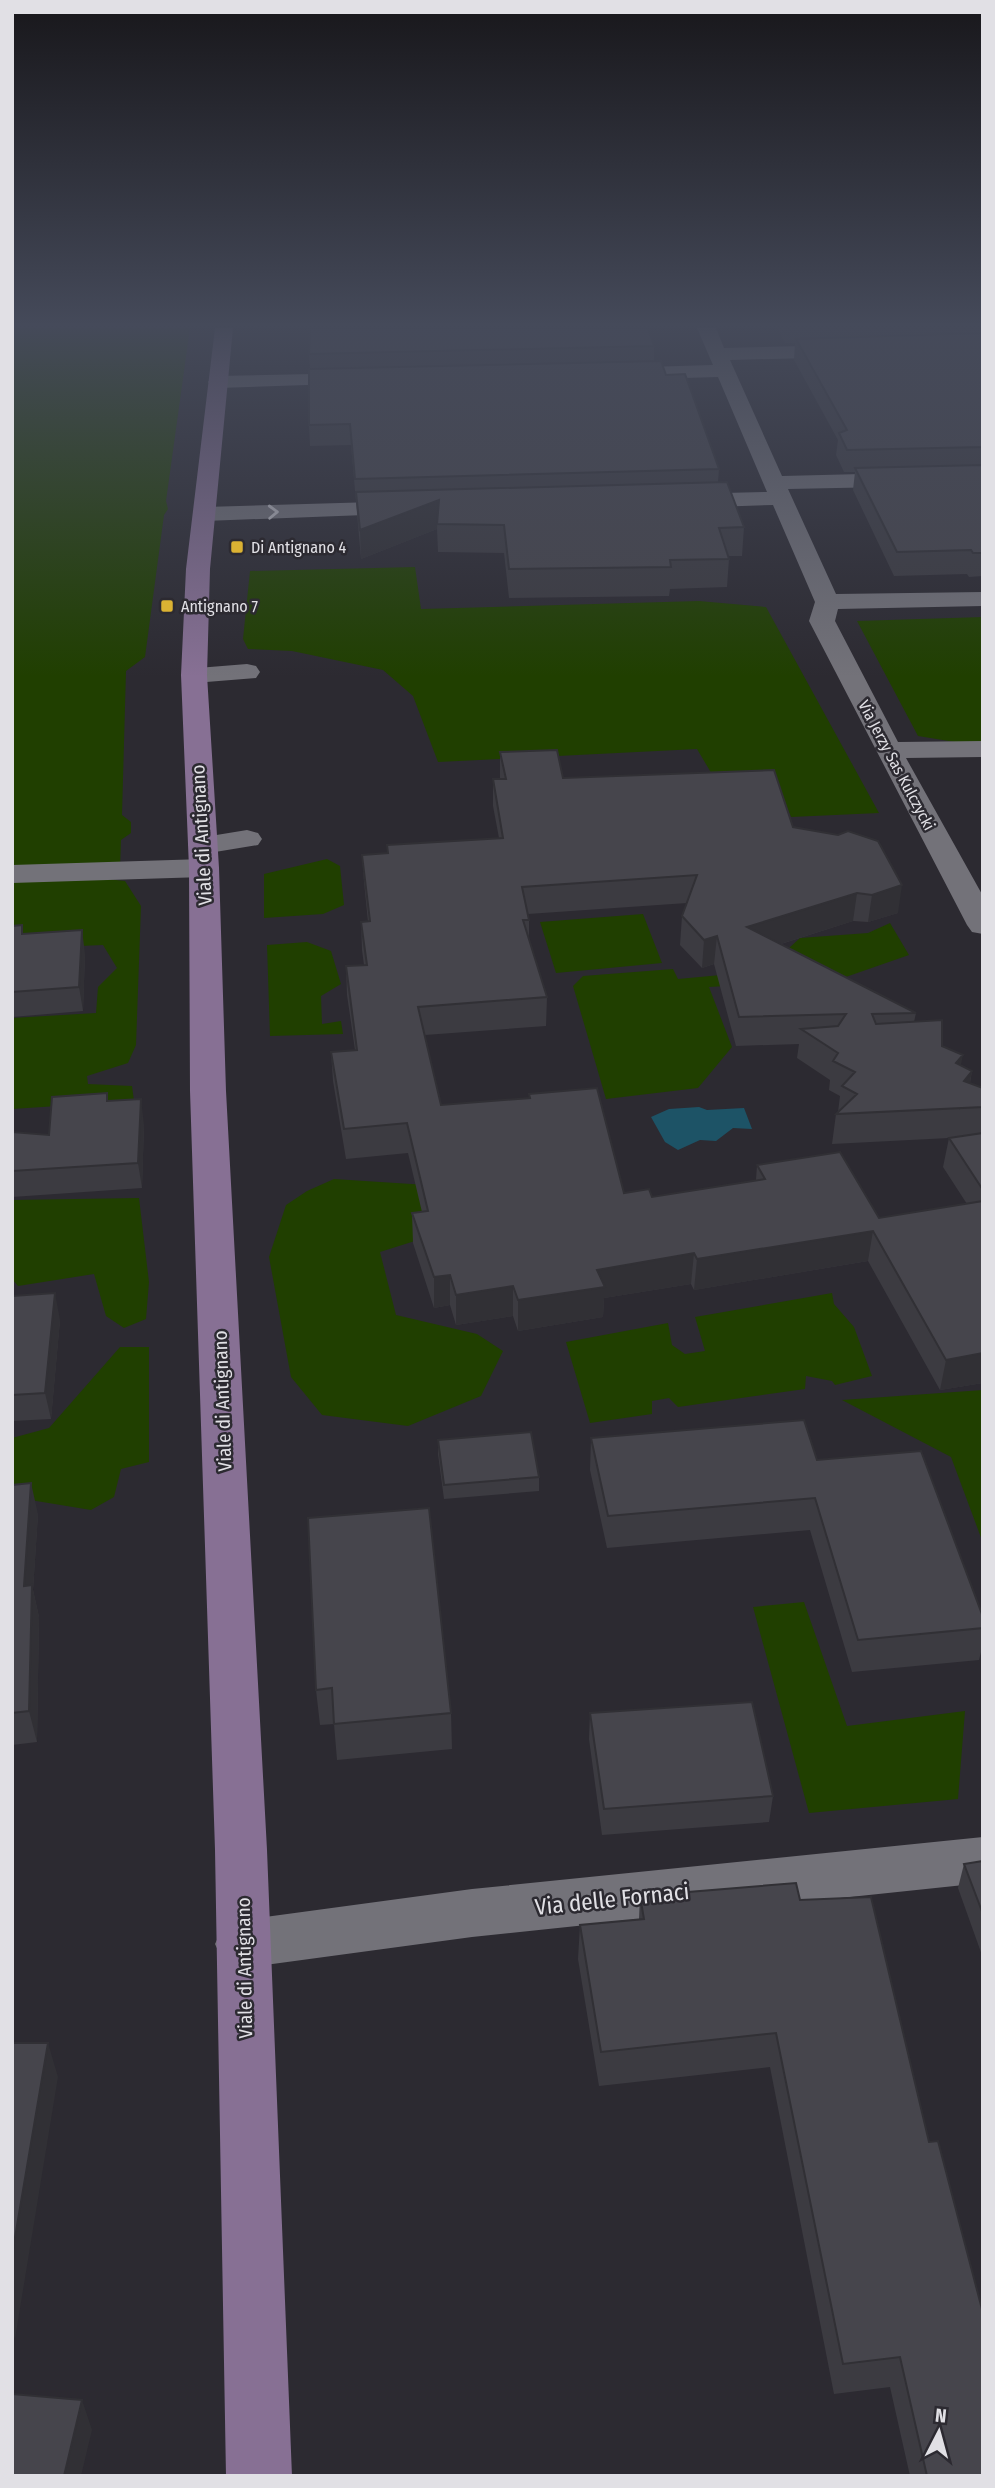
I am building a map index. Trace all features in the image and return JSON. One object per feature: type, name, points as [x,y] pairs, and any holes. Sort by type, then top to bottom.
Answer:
[{"type":"main road","name":"Viale di Antignano","points":[[212,444],[195,606],[194,675],[203,856],[208,1091],[241,1850],[259,2476]]},
{"type":"street","points":[[759,444],[827,601],[983,599]]},
{"type":"street","points":[[661,502],[780,491],[983,478]]},
{"type":"street","points":[[205,514],[426,508]]},
{"type":"street","name":"Via Jerzy Sas Kulczycki","points":[[827,601],[822,621],[983,925]]},
{"type":"street","points":[[194,675],[247,672]]},
{"type":"street","points":[[888,750],[983,749]]},
{"type":"street","points":[[12,874],[203,856],[247,839]]},
{"type":"street","name":"Via delle Fornaci","points":[[243,1944],[472,1913],[983,1860]]},
{"type":"green space","points":[[12,444],[174,444],[166,501],[168,509],[164,515],[145,657],[126,671],[122,815],[131,822],[131,833],[121,840],[120,868],[12,871]]},
{"type":"green space","points":[[415,567],[421,609],[699,601],[766,607],[879,813],[791,817],[775,779],[716,781],[697,749],[438,762],[413,696],[383,670],[292,651],[248,649],[243,639],[250,571]]},
{"type":"green space","points":[[983,617],[983,743],[918,736],[857,621]]},
{"type":"green space","points":[[327,859],[340,866],[344,905],[323,914],[264,918],[264,874]]},
{"type":"green space","points":[[12,875],[125,881],[141,906],[136,1045],[128,1063],[87,1076],[88,1084],[132,1086],[134,1101],[12,1109],[12,1018],[96,1013],[98,987],[117,968],[103,945],[32,948],[12,943]]},
{"type":"green space","points":[[643,914],[662,963],[556,973],[540,922]]},
{"type":"green space","points":[[890,923],[909,955],[840,979],[709,987],[732,1047],[698,1088],[606,1099],[573,986],[583,976],[673,969],[678,979],[764,971],[800,938],[868,933]]},
{"type":"green space","points":[[307,942],[331,951],[341,984],[321,996],[322,1024],[341,1021],[343,1034],[270,1036],[267,945]]},
{"type":"green space","points":[[334,1179],[458,1187],[475,1222],[380,1252],[396,1315],[477,1334],[503,1351],[481,1396],[408,1426],[322,1415],[291,1377],[269,1257],[286,1205],[307,1191]]},
{"type":"green space","points":[[139,1198],[149,1282],[146,1319],[124,1328],[106,1316],[94,1274],[18,1286],[12,1279],[12,1200]]},
{"type":"green space","points":[[832,1293],[834,1304],[854,1327],[872,1376],[835,1385],[832,1381],[806,1376],[805,1389],[678,1407],[669,1398],[652,1401],[652,1414],[590,1423],[566,1342],[668,1323],[672,1345],[685,1354],[705,1351],[695,1317]]},
{"type":"green space","points":[[120,1347],[149,1347],[149,1462],[121,1469],[114,1497],[91,1510],[12,1497],[12,1438],[49,1428]]},
{"type":"green space","points":[[983,1390],[983,1543],[951,1457],[842,1400]]},
{"type":"green space","points":[[804,1602],[847,1726],[965,1711],[958,1799],[809,1813],[753,1607]]},
{"type":"water","points":[[699,1107],[707,1110],[744,1108],[752,1129],[733,1128],[716,1141],[700,1140],[678,1150],[665,1142],[651,1117],[669,1109]]},
{"type":"building","points":[[352,444],[710,444],[719,469],[355,479]]},
{"type":"building","points":[[844,444],[983,444],[983,447],[847,450]]},
{"type":"building","points":[[983,465],[983,553],[973,553],[971,550],[897,552],[855,468]]},
{"type":"building","points":[[727,482],[744,527],[719,528],[729,559],[670,560],[671,567],[509,569],[504,525],[437,524],[439,500],[360,530],[356,492]]},
{"type":"building","points":[[557,750],[563,778],[774,770],[793,827],[838,835],[848,831],[878,841],[902,885],[872,895],[857,893],[747,927],[916,1013],[872,1014],[876,1024],[942,1020],[942,1046],[963,1055],[956,1063],[972,1071],[964,1081],[983,1088],[983,1107],[836,1114],[857,1094],[842,1086],[855,1072],[833,1061],[838,1053],[801,1029],[838,1026],[846,1014],[739,1017],[717,936],[704,940],[682,916],[697,875],[522,887],[529,920],[523,920],[547,997],[418,1007],[441,1105],[530,1098],[529,1094],[597,1088],[624,1193],[649,1189],[652,1197],[765,1179],[757,1165],[840,1152],[879,1218],[983,1201],[983,1353],[946,1360],[873,1231],[697,1259],[694,1253],[597,1270],[605,1287],[518,1300],[513,1286],[456,1295],[450,1275],[434,1277],[412,1213],[428,1211],[407,1123],[344,1129],[331,1052],[357,1050],[346,966],[367,965],[361,922],[370,921],[362,855],[388,853],[387,845],[503,838],[493,779],[506,779],[500,752]]},
{"type":"building","points":[[22,925],[22,934],[82,930],[79,987],[12,992],[12,926]]},
{"type":"building","points":[[107,1093],[107,1101],[141,1099],[138,1163],[12,1171],[12,1132],[49,1135],[52,1097]]},
{"type":"building","points":[[983,1133],[983,1190],[949,1138]]},
{"type":"building","points":[[55,1293],[45,1393],[12,1395],[12,1296]]},
{"type":"building","points":[[804,1420],[817,1460],[921,1451],[983,1617],[983,1628],[858,1640],[815,1498],[608,1516],[591,1438]]},
{"type":"building","points":[[531,1432],[539,1477],[444,1485],[438,1440]]},
{"type":"building","points":[[31,1483],[24,1586],[32,1585],[29,1711],[12,1713],[12,1485]]},
{"type":"building","points":[[429,1508],[451,1713],[334,1724],[332,1688],[316,1690],[308,1518]]},
{"type":"building","points":[[752,1702],[773,1796],[604,1809],[590,1713]]},
{"type":"building","points":[[983,1861],[983,1914],[964,1864]]},
{"type":"building","points":[[796,1883],[800,1900],[871,1897],[929,2142],[938,2141],[983,2313],[983,2476],[927,2476],[900,2357],[843,2364],[776,2033],[601,2052],[580,1925],[644,1919],[640,1896]]},
{"type":"building","points":[[12,2043],[48,2043],[12,2255]]},
{"type":"building","points":[[12,2394],[82,2400],[64,2476],[12,2476]]},
{"type":"place","name":"Di Antignano 4","points":[[237,547]]},
{"type":"place","name":"Antignano 7","points":[[167,606]]}]
